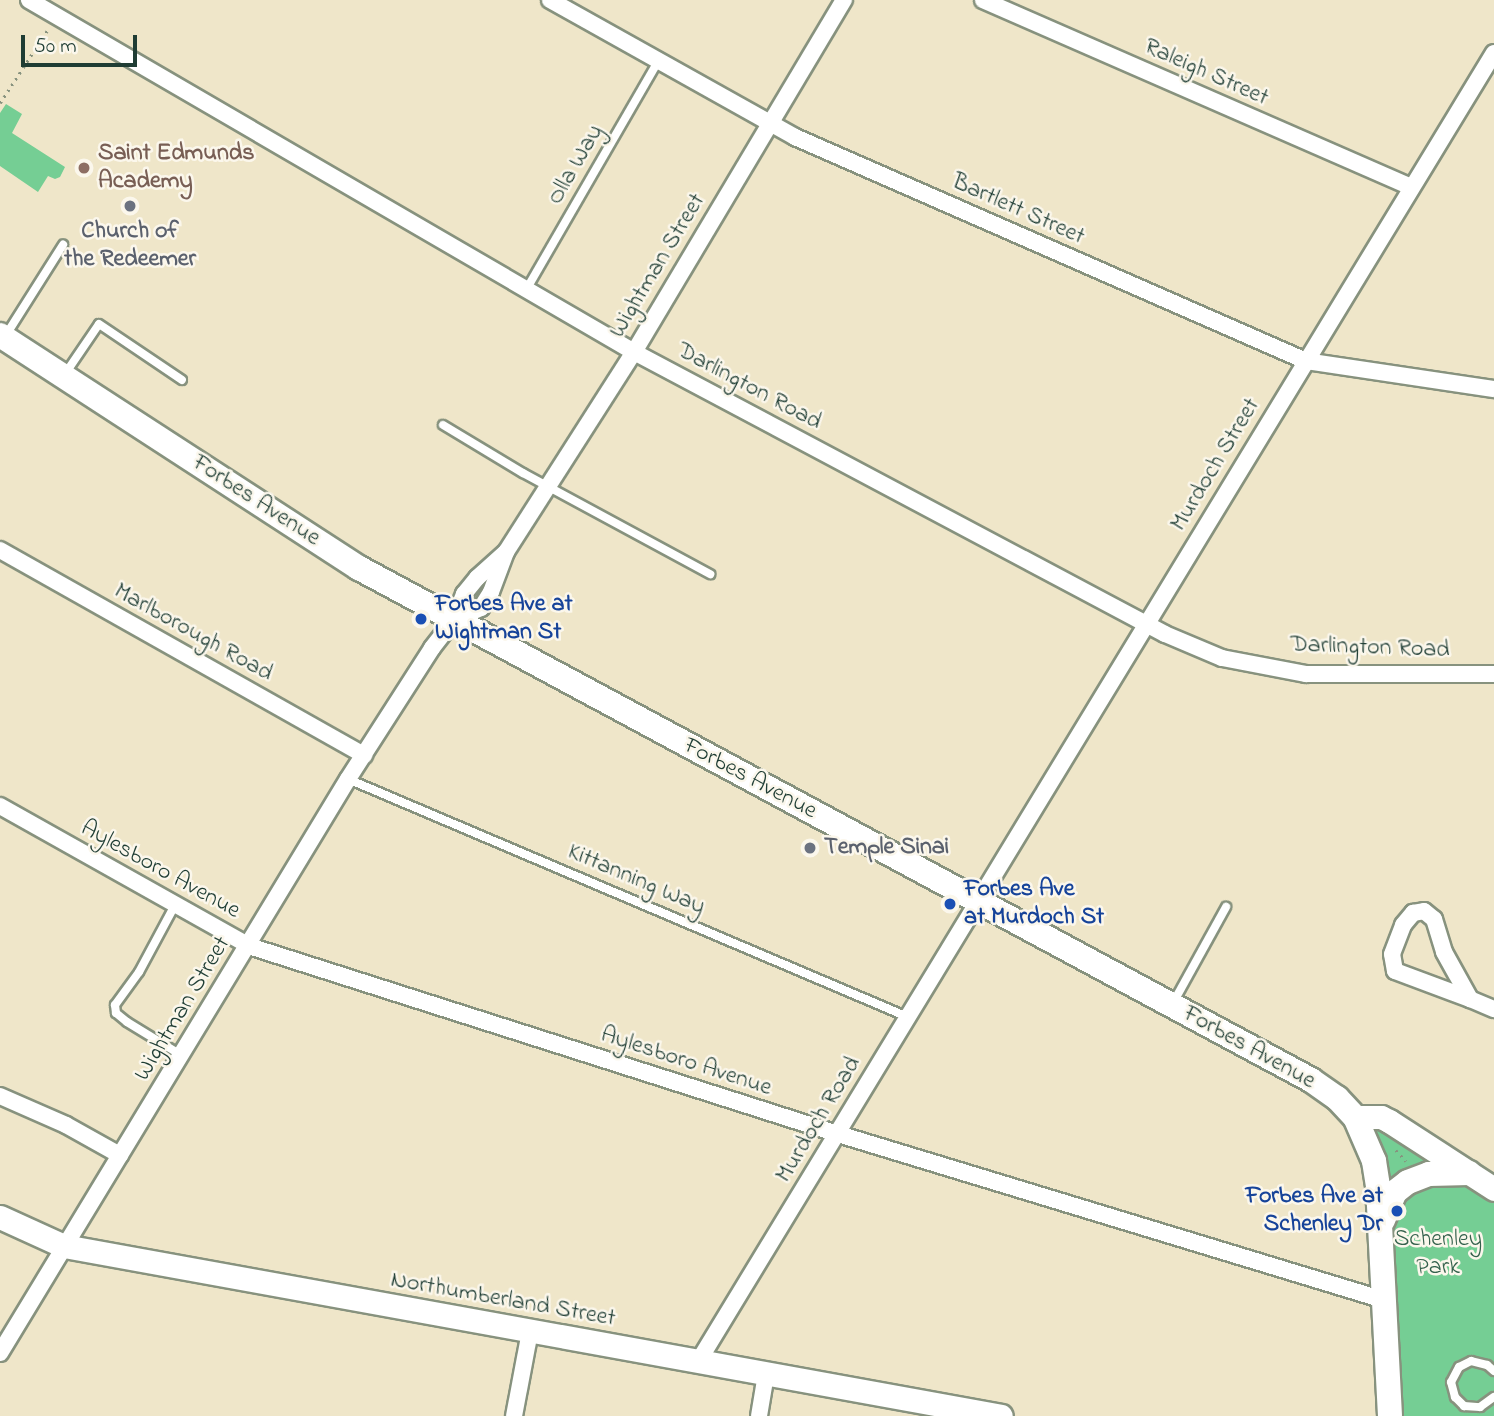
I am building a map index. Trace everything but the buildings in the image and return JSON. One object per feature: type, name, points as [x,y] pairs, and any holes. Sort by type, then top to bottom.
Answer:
[{"type":"main road","name":"Forbes Avenue","points":[[2,337],[359,568],[1311,1080],[1337,1098],[1355,1117],[1374,1161],[1381,1227],[1390,1416]]},
{"type":"main road","points":[[1381,1227],[1395,1192],[1408,1182],[1429,1174],[1469,1173]]},
{"type":"street","name":"Darlington Road","points":[[29,0],[634,352],[1147,624],[1222,658],[1307,674],[1494,674]]},
{"type":"street","name":"Bartlett Street","points":[[550,0],[769,124],[1306,361],[1494,389]]},
{"type":"street","name":"Wightman Street","points":[[0,1353],[348,779],[432,648],[454,620],[470,586],[506,552],[549,487],[634,352],[844,0]]},
{"type":"street","name":"Raleigh Street","points":[[983,0],[1412,187]]},
{"type":"street","name":"Murdoch Street","points":[[979,902],[1494,53]]},
{"type":"street","name":"Marlborough Road","points":[[0,550],[364,755]]},
{"type":"street","name":"Aylesboro Avenue","points":[[1,809],[248,946],[838,1134],[1384,1300]]},
{"type":"street","name":"Murdoch Road","points":[[698,1362],[979,902]]},
{"type":"street","points":[[1470,999],[1444,952],[1434,919],[1424,911],[1413,913],[1403,925],[1392,954],[1395,971],[1494,1009]]},
{"type":"street","points":[[0,1097],[66,1125],[120,1155]]},
{"type":"street","points":[[1355,1117],[1381,1117],[1389,1121],[1494,1189]]},
{"type":"street","name":"Northumberland Street","points":[[0,1217],[64,1246],[1001,1416]]},
{"type":"street","points":[[514,1416],[530,1332]]},
{"type":"street","points":[[759,1416],[766,1374]]},
{"type":"lane","name":"Olla Way","points":[[526,290],[659,60]]},
{"type":"lane","points":[[2,337],[64,245]]},
{"type":"lane","points":[[64,377],[99,324],[182,380]]},
{"type":"lane","points":[[443,425],[549,487],[710,574]]},
{"type":"lane","name":"Kittanning Way","points":[[348,779],[908,1017]]},
{"type":"lane","points":[[175,905],[133,983],[116,1005],[116,1013],[181,1055]]},
{"type":"lane","points":[[1172,1005],[1226,907]]},
{"type":"lane","points":[[1494,1371],[1488,1365],[1471,1361],[1459,1367],[1451,1381],[1455,1397],[1464,1406],[1480,1407],[1494,1397]]},
{"type":"path","points":[[0,103],[56,15]]},
{"type":"path","points":[[1391,1144],[1408,1163]]},
{"type":"green space","points":[[6,104],[22,114],[12,133],[65,167],[60,177],[55,179],[48,176],[38,192],[0,166],[0,113]]},
{"type":"green space","name":"Schenley Park","points":[[1355,1117],[1381,1117],[1494,1189],[1494,1416],[1390,1416],[1378,1187]]},
{"type":"place","name":"Saint Edmunds Academy","points":[[84,168]]},
{"type":"place","name":"Church of the Redeemer","points":[[130,206]]},
{"type":"place","name":"Forbes Ave at Wightman St","points":[[421,619]]},
{"type":"place","name":"Temple Sinai","points":[[810,848]]},
{"type":"place","name":"Forbes Ave at Murdoch St","points":[[950,904]]},
{"type":"place","name":"Forbes Ave at Schenley Dr","points":[[1397,1211]]}]
